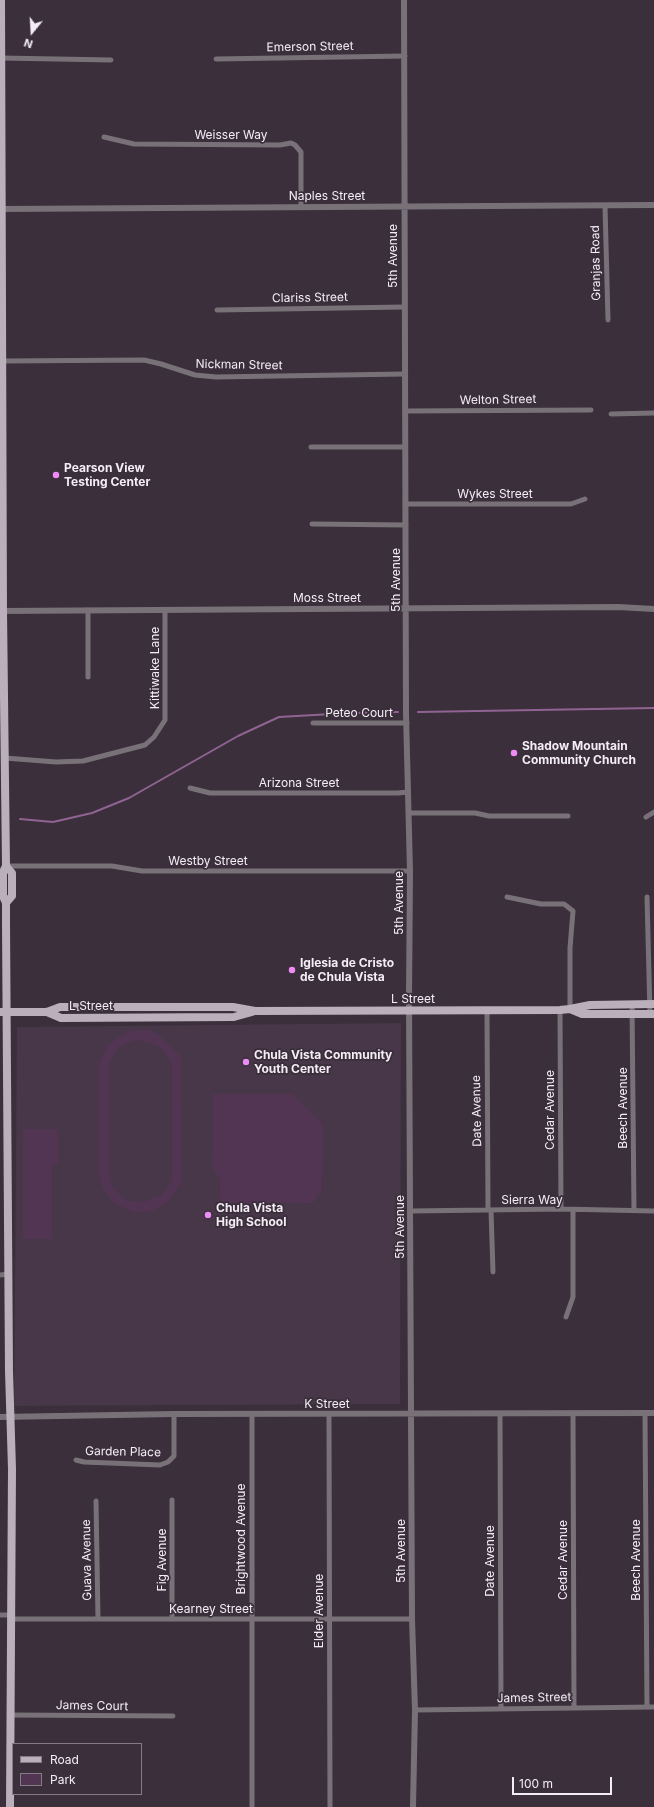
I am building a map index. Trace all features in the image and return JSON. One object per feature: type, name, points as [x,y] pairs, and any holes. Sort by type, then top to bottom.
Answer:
[{"type":"main road","points":[[1,0],[1,209],[4,361],[2,611],[6,866],[12,873],[12,896],[6,904],[4,1012],[4,1172],[9,1274],[12,1470],[10,1807]]},
{"type":"main road","name":"L Street","points":[[4,1012],[47,1012],[60,1007],[233,1007],[255,1011],[560,1010],[590,1005],[652,1004]]},
{"type":"main road","name":"L Street","points":[[570,1009],[582,1014],[652,1014]]},
{"type":"street","name":"5th Avenue","points":[[404,0],[404,447],[407,608],[406,723],[410,813],[409,1011],[412,1619],[415,1710],[413,1807]]},
{"type":"street","name":"Emerson Street","points":[[216,59],[405,56]]},
{"type":"street","points":[[1,58],[111,60]]},
{"type":"street","name":"Weisser Way","points":[[104,137],[134,144],[280,145],[291,143],[301,152],[301,207]]},
{"type":"street","name":"Naples Street","points":[[1,209],[654,205]]},
{"type":"street","name":"Granjas Road","points":[[605,206],[608,320]]},
{"type":"street","name":"Clariss Street","points":[[217,310],[404,307]]},
{"type":"street","name":"Nickman Street","points":[[4,361],[144,360],[162,364],[195,375],[216,377],[404,374]]},
{"type":"street","name":"Welton Street","points":[[405,411],[591,410]]},
{"type":"street","points":[[611,414],[654,413]]},
{"type":"street","points":[[311,447],[404,447]]},
{"type":"street","name":"Wykes Street","points":[[405,504],[571,504],[585,499]]},
{"type":"street","points":[[312,524],[406,524]]},
{"type":"street","name":"Moss Street","points":[[2,611],[618,607],[654,609]]},
{"type":"street","points":[[88,610],[88,677]]},
{"type":"street","name":"Kittiwake Lane","points":[[5,758],[56,762],[83,761],[145,745],[154,737],[165,720],[165,610]]},
{"type":"street","name":"Peteo Court","points":[[312,723],[406,723]]},
{"type":"street","name":"Arizona Street","points":[[190,788],[210,793],[408,792]]},
{"type":"street","points":[[646,817],[654,812]]},
{"type":"street","points":[[410,813],[475,813],[489,816],[568,816]]},
{"type":"street","name":"Westby Street","points":[[6,866],[112,866],[147,871],[410,871]]},
{"type":"street","points":[[507,897],[541,904],[564,904],[573,911],[570,948],[570,1009]]},
{"type":"street","points":[[647,897],[652,1014]]},
{"type":"street","name":"Beech Avenue","points":[[632,1004],[634,1211]]},
{"type":"street","name":"Date Avenue","points":[[487,1010],[490,1210],[493,1272]]},
{"type":"street","name":"Cedar Avenue","points":[[560,1010],[561,1210]]},
{"type":"street","points":[[566,1317],[573,1297],[573,1210]]},
{"type":"street","name":"Sierra Way","points":[[411,1211],[654,1211]]},
{"type":"street","points":[[0,1275],[9,1274]]},
{"type":"street","name":"Cedar Avenue","points":[[573,1413],[574,1707]]},
{"type":"street","name":"Beech Avenue","points":[[645,1413],[647,1707]]},
{"type":"street","name":"K Street","points":[[0,1417],[174,1414],[654,1413]]},
{"type":"street","name":"Garden Place","points":[[76,1460],[84,1462],[160,1465],[168,1462],[174,1456],[174,1414]]},
{"type":"street","name":"Elder Avenue","points":[[329,1414],[330,1807]]},
{"type":"street","name":"Date Avenue","points":[[500,1414],[501,1708]]},
{"type":"street","name":"Brightwood Avenue","points":[[252,1415],[252,1807]]},
{"type":"street","name":"Fig Avenue","points":[[172,1500],[172,1619]]},
{"type":"street","name":"Guava Avenue","points":[[96,1501],[98,1619]]},
{"type":"street","name":"Kearney Street","points":[[0,1616],[98,1619],[412,1619]]},
{"type":"street","name":"James Street","points":[[415,1710],[654,1707]]},
{"type":"street","name":"James Court","points":[[10,1715],[173,1716]]},
{"type":"shaded area","name":"Chula Vista High School","points":[[401,1023],[400,1404],[14,1406],[17,1027]]},
{"type":"green space","points":[[149,1030],[158,1034],[179,1054],[181,1059],[182,1183],[166,1204],[153,1211],[144,1212],[134,1212],[115,1204],[103,1190],[99,1176],[99,1064],[107,1046],[114,1040],[130,1031]],"holes":[[[139,1040],[158,1046],[170,1060],[172,1068],[172,1180],[160,1196],[143,1202],[128,1200],[121,1196],[112,1185],[109,1176],[109,1066],[115,1052],[120,1047],[132,1041]]]},
{"type":"green space","points":[[213,1094],[293,1094],[323,1124],[322,1190],[313,1203],[224,1204],[219,1199],[220,1179],[212,1169]]},
{"type":"green space","points":[[23,1129],[58,1129],[58,1165],[52,1165],[52,1239],[23,1239]]},
{"type":"waterway","points":[[418,712],[654,708]]},
{"type":"waterway","points":[[20,819],[53,822],[92,813],[129,798],[238,736],[279,717],[398,712]]},
{"type":"place","name":"Pearson View Testing Center","points":[[56,475]]},
{"type":"place","name":"Shadow Mountain Community Church","points":[[514,753]]},
{"type":"place","name":"Iglesia de Cristo de Chula Vista","points":[[292,970]]},
{"type":"place","name":"Chula Vista Community Youth Center","points":[[246,1062]]},
{"type":"place","name":"Chula Vista High School","points":[[208,1215]]}]
